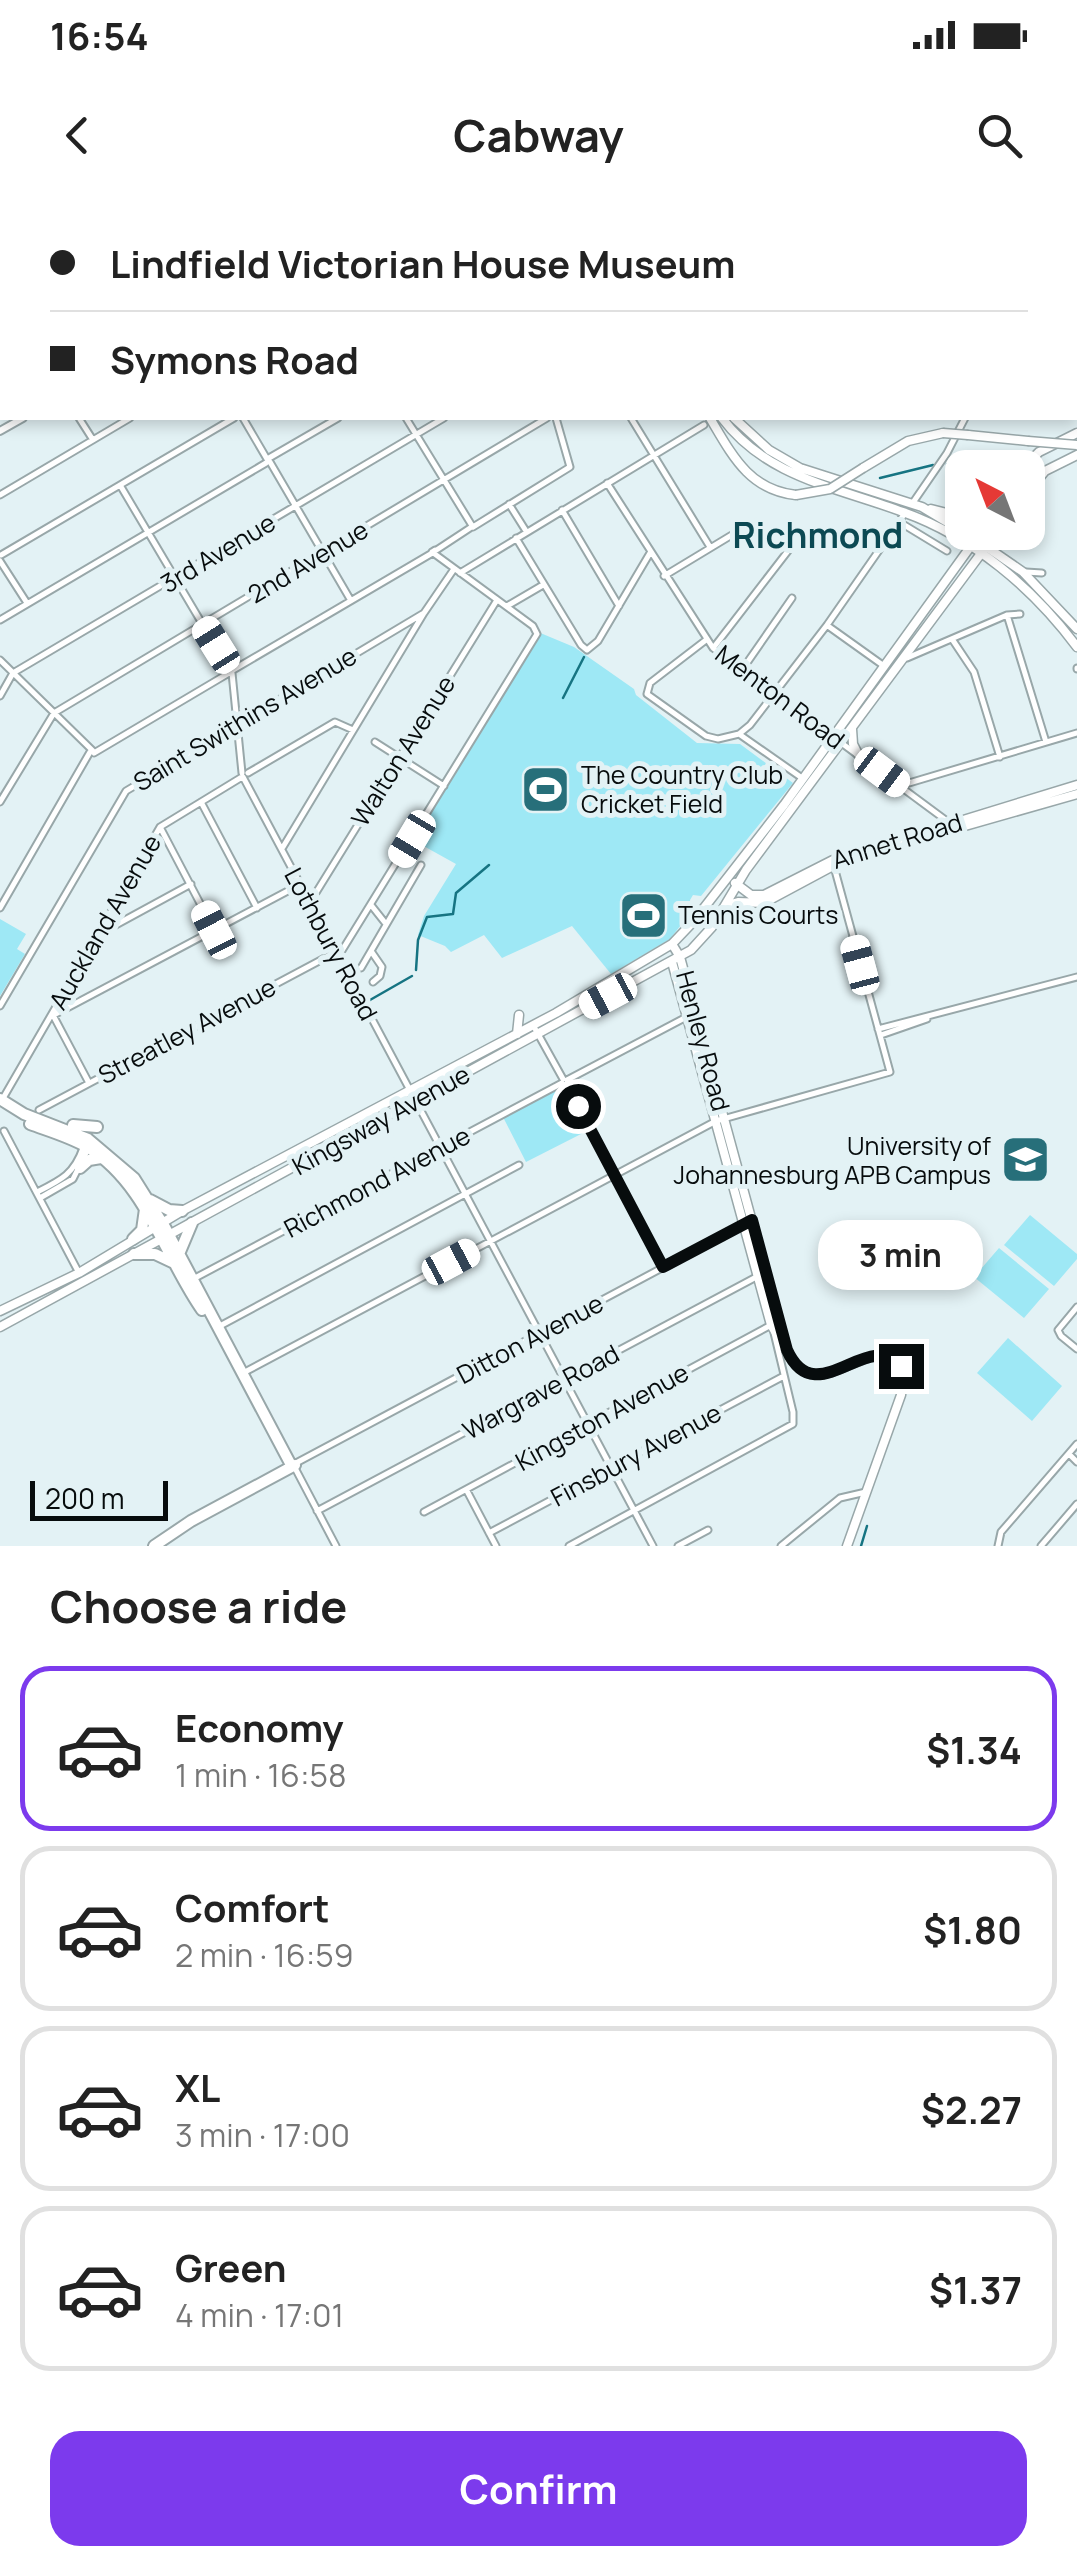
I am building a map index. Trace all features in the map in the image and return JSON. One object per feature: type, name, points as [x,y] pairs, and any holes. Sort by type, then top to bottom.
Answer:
[{"type":"main road","points":[[724,420],[744,442],[782,470],[906,512],[945,534]]},
{"type":"main road","points":[[736,420],[768,450],[800,468],[945,512]]},
{"type":"main road","points":[[707,421],[749,476],[774,491],[796,495],[830,489],[908,441],[943,434],[1077,445]]},
{"type":"main road","points":[[1043,450],[1077,434]]},
{"type":"main road","points":[[1045,472],[1077,455]]},
{"type":"main road","points":[[917,505],[945,521]]},
{"type":"main road","points":[[838,740],[969,550]]},
{"type":"main road","points":[[974,550],[1004,569],[1038,600],[1077,647]]},
{"type":"main road","points":[[838,740],[852,729],[984,550]]},
{"type":"main road","points":[[994,550],[1023,572],[1077,630]]},
{"type":"main road","points":[[1003,550],[1008,560]]},
{"type":"main road","points":[[852,729],[858,754]]},
{"type":"main road","name":"Kingsway Avenue","points":[[0,1327],[192,1223],[517,1034],[536,1029],[668,947],[838,740]]},
{"type":"main road","name":"Kingsway Avenue","points":[[0,1311],[79,1274],[182,1212],[676,960],[704,938],[746,870],[838,740]]},
{"type":"main road","name":"Annet Road","points":[[726,878],[750,895],[764,896],[833,863],[1077,785]]},
{"type":"main road","name":"Annet Road","points":[[952,826],[1077,794]]},
{"type":"main road","name":"Annet Road","points":[[726,906],[738,902],[764,903],[833,863]]},
{"type":"main road","name":"Henley Road","points":[[668,947],[676,960],[775,1326],[787,1350],[798,1367],[813,1374],[828,1373],[876,1355],[889,1356],[901,1366],[904,1387],[866,1492]]},
{"type":"main road","points":[[517,1034],[520,1015]]},
{"type":"main road","points":[[0,1101],[52,1124],[61,1122],[85,1128],[147,1204],[182,1212]]},
{"type":"main road","points":[[0,1101],[26,1122],[94,1142],[134,1178],[198,1306],[226,1343]]},
{"type":"main road","points":[[80,1168],[89,1160],[94,1142]]},
{"type":"main road","points":[[134,1239],[143,1227],[147,1204]]},
{"type":"main road","points":[[176,1258],[192,1223]]},
{"type":"main road","points":[[134,1254],[176,1258],[192,1280],[293,1466]]},
{"type":"main road","name":"Ditton Avenue","points":[[154,1546],[191,1521],[293,1466]]},
{"type":"main road","points":[[847,1546],[866,1492]]},
{"type":"street","points":[[79,420],[92,440]]},
{"type":"street","points":[[0,495],[127,420]]},
{"type":"street","points":[[27,603],[1,558],[237,420]]},
{"type":"street","points":[[240,420],[350,599]]},
{"type":"street","points":[[0,620],[335,420]]},
{"type":"street","points":[[407,420],[470,525]]},
{"type":"street","name":"3rd Avenue","points":[[13,673],[440,420]]},
{"type":"street","name":"2nd Avenue","points":[[0,802],[54,712],[544,420]]},
{"type":"street","points":[[0,908],[91,752],[434,551],[571,465],[557,420]]},
{"type":"street","points":[[633,420],[710,548]]},
{"type":"street","points":[[706,640],[650,683],[647,694],[706,736],[739,734],[827,625],[906,512],[917,505],[963,420]]},
{"type":"street","points":[[282,848],[424,613],[457,571],[707,421]]},
{"type":"street","name":"Menton Road","points":[[607,484],[713,648],[952,826]]},
{"type":"street","name":"Lothbury Road","points":[[120,486],[231,672],[248,788],[653,1546]]},
{"type":"street","points":[[509,504],[526,532]]},
{"type":"street","points":[[562,510],[619,606]]},
{"type":"street","points":[[901,523],[947,551]]},
{"type":"street","points":[[664,576],[750,524]]},
{"type":"street","points":[[516,538],[587,650],[598,641],[650,553]]},
{"type":"street","points":[[337,954],[372,905],[538,632],[434,551]]},
{"type":"street","points":[[713,648],[788,551]]},
{"type":"street","points":[[1023,572],[1042,573]]},
{"type":"street","points":[[507,606],[544,584]]},
{"type":"street","points":[[742,670],[792,598]]},
{"type":"street","name":"Walton Avenue","points":[[310,904],[497,599]]},
{"type":"street","name":"Saint Swithins Avenue","points":[[0,1006],[126,791],[424,613]]},
{"type":"street","points":[[904,659],[1007,615],[1020,614]]},
{"type":"street","points":[[1007,615],[1046,742]]},
{"type":"street","points":[[827,625],[886,668]]},
{"type":"street","points":[[926,629],[926,640],[936,646]]},
{"type":"street","points":[[952,639],[974,672],[1000,757]]},
{"type":"street","points":[[0,660],[91,752]]},
{"type":"street","points":[[0,696],[13,673]]},
{"type":"street","name":"Auckland Avenue","points":[[0,1101],[160,827],[335,722],[354,730]]},
{"type":"street","points":[[900,786],[1077,733]]},
{"type":"street","points":[[739,734],[803,779]]},
{"type":"street","points":[[375,742],[444,786]]},
{"type":"street","points":[[201,802],[257,908]]},
{"type":"street","points":[[160,827],[214,930]]},
{"type":"street","points":[[243,1373],[720,1120],[890,1072],[833,863]]},
{"type":"street","points":[[362,968],[421,864]]},
{"type":"street","points":[[99,934],[190,884]]},
{"type":"street","points":[[89,1084],[52,1017],[299,885]]},
{"type":"street","points":[[372,905],[386,924]]},
{"type":"street","points":[[371,952],[382,967],[380,976],[372,982]]},
{"type":"street","name":"Streatley Avenue","points":[[38,1110],[337,954]]},
{"type":"street","points":[[878,1032],[1077,977]]},
{"type":"street","name":"Richmond Avenue","points":[[192,1280],[690,1015]]},
{"type":"street","points":[[536,1029],[663,1267]]},
{"type":"street","points":[[4,1130],[79,1274]]},
{"type":"street","points":[[38,1195],[72,1173],[94,1142]]},
{"type":"street","points":[[218,1328],[520,1165]]},
{"type":"street","points":[[38,1195],[70,1182],[80,1168]]},
{"type":"street","name":"Ditton Avenue","points":[[293,1466],[748,1222]]},
{"type":"street","name":"Wargrave Road","points":[[317,1511],[762,1274]]},
{"type":"street","points":[[1077,1308],[1058,1330],[1077,1350]]},
{"type":"street","name":"Henley Road","points":[[634,1510],[794,1423],[775,1326]]},
{"type":"street","name":"Kingston Avenue","points":[[424,1512],[775,1326]]},
{"type":"street","name":"Finsbury Avenue","points":[[490,1534],[783,1377]]},
{"type":"street","points":[[998,1546],[1001,1532],[1077,1444]]},
{"type":"street","points":[[1068,1454],[1077,1462]]},
{"type":"street","points":[[293,1466],[336,1546]]},
{"type":"street","points":[[466,1490],[496,1546]]},
{"type":"street","points":[[781,1546],[840,1498],[866,1492]]},
{"type":"street","points":[[1043,1545],[1077,1504]]},
{"type":"street","points":[[569,1546],[634,1510]]},
{"type":"street","points":[[678,1546],[708,1530]]},
{"type":"shaded area","points":[[538,632],[574,647],[634,689],[636,695],[697,743],[740,744],[793,783],[701,896],[693,895],[691,912],[670,939],[611,974],[572,926],[502,958],[484,935],[451,952],[418,935],[424,916],[456,864],[411,839]]},
{"type":"shaded area","points":[[0,919],[26,934],[17,949],[25,954],[0,996]]},
{"type":"shaded area","points":[[560,1088],[583,1133],[526,1162],[503,1117]]},
{"type":"shaded area","points":[[1030,1215],[1077,1254],[1054,1286],[1004,1245]]},
{"type":"shaded area","points":[[999,1248],[1049,1289],[1024,1318],[974,1277]]},
{"type":"shaded area","points":[[1008,1338],[1062,1386],[1032,1421],[977,1373]]},
{"type":"waterway","points":[[880,478],[933,465]]},
{"type":"waterway","points":[[563,698],[584,657]]},
{"type":"waterway","points":[[416,970],[418,940],[427,917],[453,914],[456,893],[489,865]]},
{"type":"waterway","points":[[370,1000],[412,976]]},
{"type":"waterway","points":[[861,1546],[867,1526]]},
{"type":"place","name":"The Country Club Cricket Field","points":[[546,789]]},
{"type":"place","name":"Tennis Courts","points":[[643,915]]},
{"type":"place","name":"University of Johannesburg APB Campus","points":[[1026,1160]]},
{"type":"district","name":"Richmond","points":[[818,536]]},
{"type":"route","points":[[578,1106],[663,1267],[752,1220],[787,1350],[798,1367],[822,1374],[879,1354],[892,1357],[901,1366]]}]
